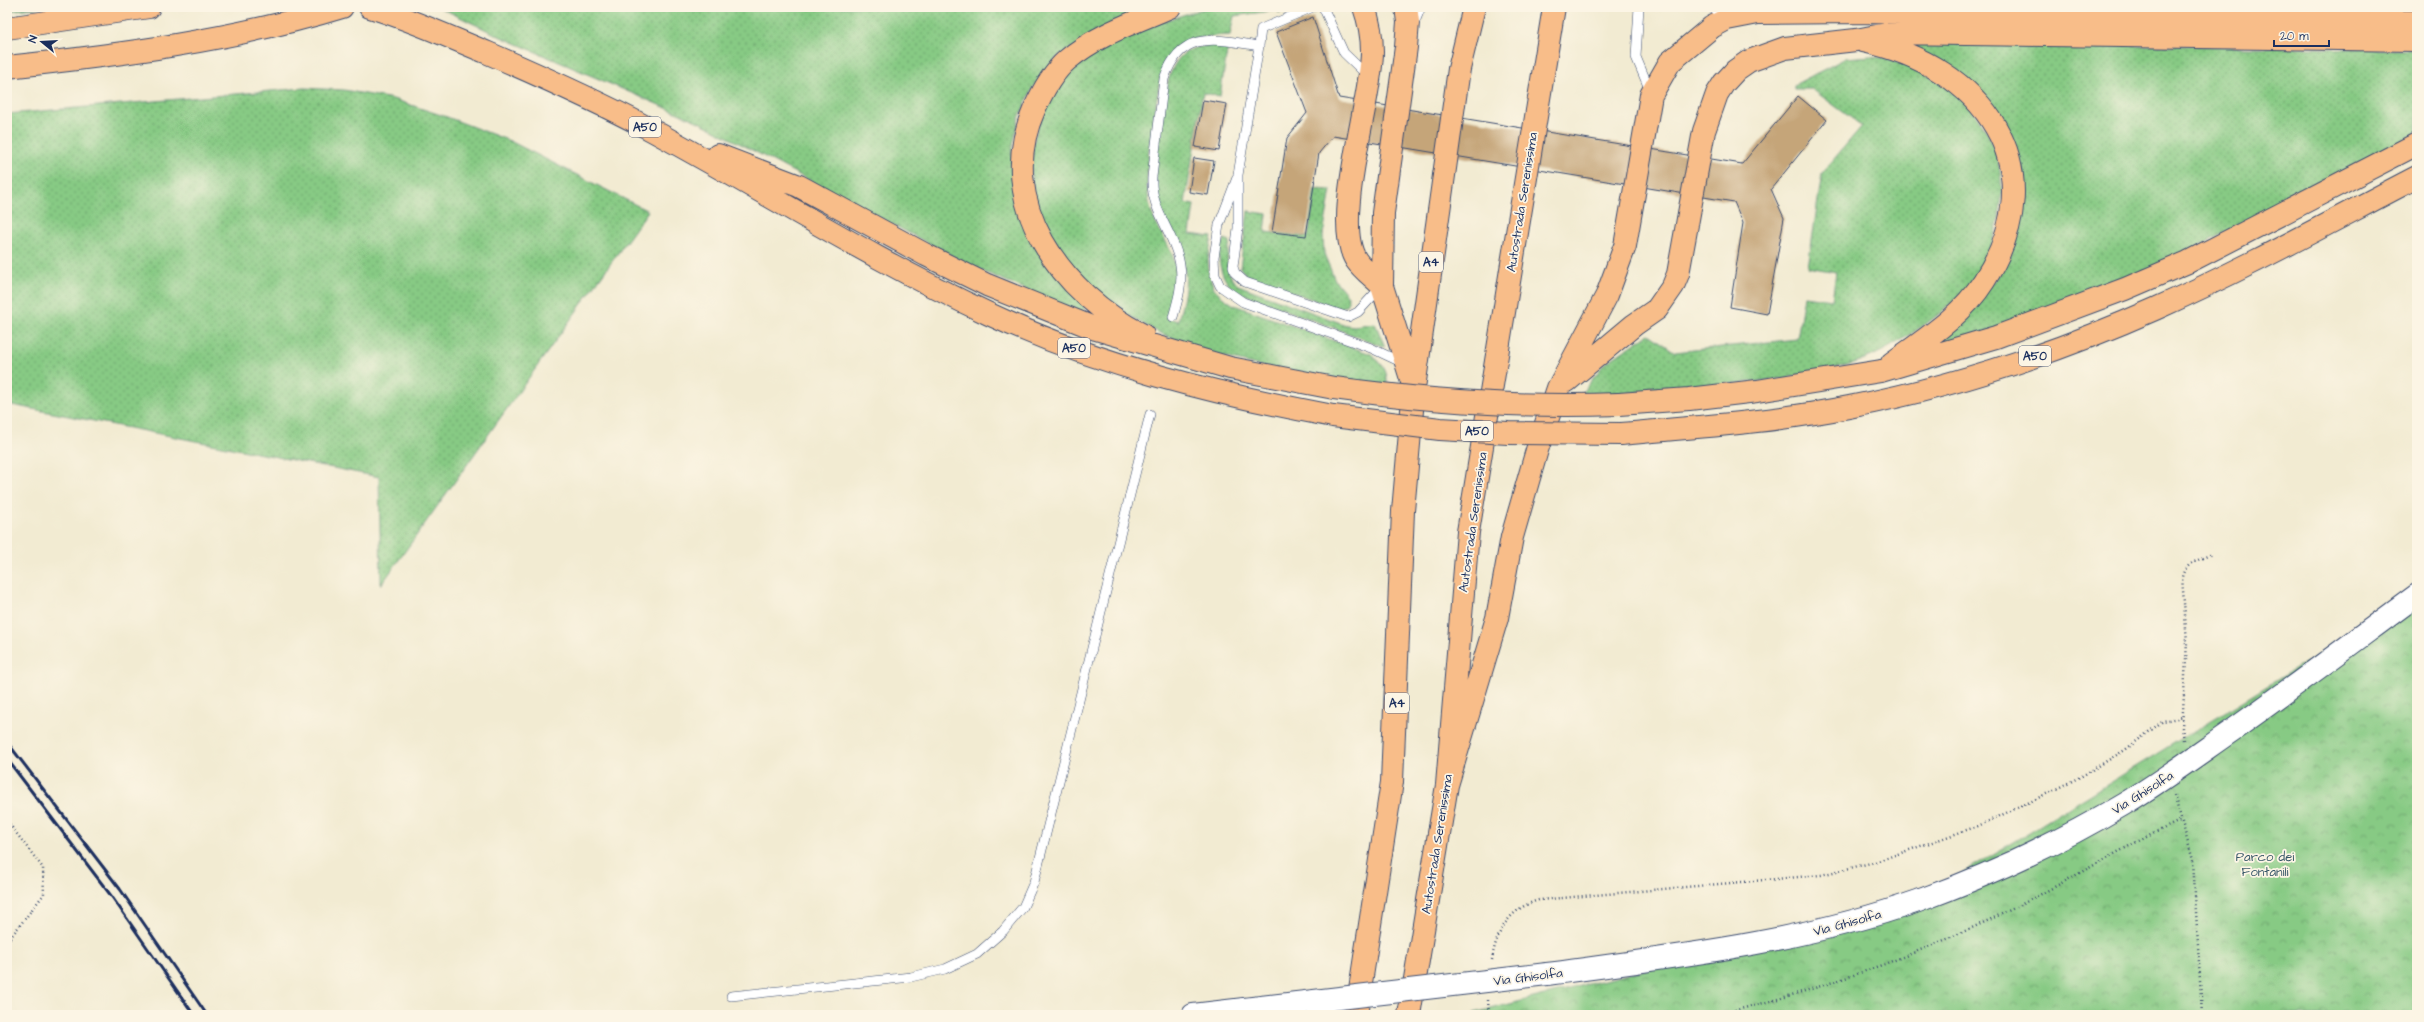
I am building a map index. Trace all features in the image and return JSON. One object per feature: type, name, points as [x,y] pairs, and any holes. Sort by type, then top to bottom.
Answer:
[{"type":"highway","points":[[7,28],[149,7]]},
{"type":"highway","points":[[7,67],[78,59],[224,36],[292,22],[342,7]]},
{"type":"highway","name":"A50","points":[[370,7],[450,37],[522,68],[644,126],[852,243],[932,286],[1005,321],[1090,354],[1174,381],[1220,393],[1333,416],[1440,429],[1508,433],[1621,434],[1770,420],[1849,407],[1918,391],[2009,364],[2095,333],[2161,306],[2215,281],[2417,177]]},
{"type":"highway","points":[[1170,7],[1084,48],[1067,60],[1050,78],[1030,119],[1024,141],[1022,187],[1035,229],[1048,252],[1080,288],[1119,321],[1180,354]]},
{"type":"highway","points":[[1364,7],[1369,24],[1372,53],[1350,195],[1348,222],[1350,245],[1356,259],[1382,286]]},
{"type":"highway","points":[[1406,7],[1408,22],[1406,47],[1383,214],[1382,286],[1405,364],[1414,388]]},
{"type":"highway","name":"A4","points":[[1356,1015],[1392,782],[1403,511],[1414,388],[1459,69],[1474,7]]},
{"type":"highway","name":"Autostrada Serenissima","points":[[1409,1015],[1447,785],[1468,532],[1554,7]]},
{"type":"highway","points":[[1447,785],[1497,618],[1512,537],[1524,493],[1558,388],[1608,295],[1625,246],[1651,95],[1670,62],[1712,27],[1719,13],[1761,10],[2417,22]]},
{"type":"highway","points":[[1558,388],[1634,325],[1657,309],[1673,286],[1678,274],[1704,131],[1710,111],[1724,83],[1736,70],[1761,56],[1784,48],[1856,40],[1892,33],[2417,40]]},
{"type":"highway","points":[[1856,40],[1895,49],[1946,74],[1962,86],[1989,114],[1999,132],[2012,179],[2008,227],[2002,246],[1983,282],[1967,304],[1950,319],[1881,371]]},
{"type":"highway","points":[[644,126],[799,186],[926,255],[987,285],[1096,329],[1180,354],[1282,380],[1334,388],[1444,401],[1513,405],[1619,404],[1689,399],[1757,391],[1881,371],[1996,337],[2125,289],[2188,262],[2417,144]]},
{"type":"street","name":"Via Ghisolfa","points":[[1193,1015],[1547,974],[1704,952],[1822,929],[1890,910],[1974,880],[2029,855],[2124,804],[2169,776],[2417,595]]},
{"type":"lane","points":[[1313,7],[1262,29],[1238,176],[1238,228],[1233,261],[1235,273],[1240,278],[1304,304],[1348,317],[1358,312],[1382,286]]},
{"type":"lane","points":[[1322,7],[1344,53],[1368,76]]},
{"type":"lane","points":[[1406,47],[1421,7]]},
{"type":"lane","points":[[1639,7],[1636,57],[1651,95]]},
{"type":"lane","points":[[1174,317],[1181,283],[1180,264],[1155,208],[1151,188],[1164,79],[1168,68],[1179,51],[1193,43],[1221,40],[1259,46]]},
{"type":"lane","points":[[1238,176],[1219,225],[1214,257],[1215,275],[1220,286],[1242,302],[1371,348],[1405,364]]},
{"type":"lane","points":[[730,996],[911,977],[945,969],[977,954],[1003,931],[1023,907],[1034,882],[1150,414]]},
{"type":"path","points":[[2188,762],[2182,728],[2187,642],[2182,577],[2184,569],[2190,564],[2212,554]]},
{"type":"path","points":[[1491,968],[1498,936],[1505,922],[1526,904],[1546,900],[1821,875],[1875,862],[1978,826],[2030,802],[2106,761],[2163,721],[2183,717]]},
{"type":"path","points":[[2169,776],[2193,860],[2202,1015]]},
{"type":"path","points":[[7,820],[43,868],[44,894],[7,942]]},
{"type":"path","points":[[1715,1015],[1856,974],[1954,936],[2062,884],[2149,835],[2182,820]]},
{"type":"path","points":[[1488,997],[1489,1015]]},
{"type":"green space","points":[[7,7],[43,7],[7,11]]},
{"type":"green space","points":[[439,7],[1150,7],[1058,56],[1033,87],[1019,118],[1012,150],[1015,204],[1027,231],[1085,307],[1083,311],[1080,312],[977,269],[699,122],[501,37]]},
{"type":"green space","points":[[1210,7],[1289,7],[1279,13],[1278,10],[1234,16],[1230,35],[1205,37],[1194,39],[1185,43],[1177,48],[1165,66],[1160,79],[1150,140],[1147,172],[1151,211],[1171,253],[1176,270],[1173,300],[1168,318],[1178,321],[1185,292],[1185,270],[1180,254],[1165,221],[1157,194],[1157,154],[1168,82],[1177,62],[1182,55],[1189,50],[1206,46],[1228,46],[1220,96],[1203,93],[1185,203],[1194,205],[1190,234],[1212,237],[1208,259],[1209,275],[1214,288],[1222,297],[1234,305],[1371,354],[1385,370],[1387,383],[1383,385],[1320,377],[1256,365],[1194,347],[1164,335],[1136,320],[1095,289],[1069,262],[1058,248],[1048,234],[1041,220],[1035,199],[1032,179],[1032,158],[1035,137],[1041,118],[1050,99],[1062,82],[1090,55],[1123,37],[1158,23]]},
{"type":"green space","points":[[2015,7],[2417,7],[2417,12]]},
{"type":"green space","points":[[1912,41],[2417,50],[2417,133],[2166,263],[1991,330],[1933,345],[1996,279],[2013,143],[1911,47]]},
{"type":"green space","points":[[1871,56],[1911,67],[1945,86],[1971,109],[1990,138],[2000,170],[2001,205],[1992,243],[1973,281],[1965,291],[1942,312],[1897,343],[1872,356],[1837,368],[1800,376],[1763,381],[1654,391],[1581,394],[1604,364],[1649,334],[1675,352],[1797,339],[1804,296],[1832,300],[1836,272],[1808,267],[1822,173],[1862,126],[1812,89],[1794,89],[1794,85],[1846,58]]},
{"type":"green space","points":[[304,88],[344,90],[393,99],[447,117],[510,141],[648,211],[381,585],[379,477],[7,404],[7,114]]},
{"type":"green space","points":[[1315,189],[1331,190],[1323,235],[1324,254],[1335,280],[1348,296],[1348,304],[1339,309],[1247,276],[1240,268],[1248,211],[1267,214],[1265,232],[1308,237]]},
{"type":"green space","points":[[1225,239],[1230,241],[1228,264],[1230,275],[1238,285],[1346,325],[1354,326],[1375,323],[1385,347],[1235,291],[1226,280],[1220,266],[1219,259],[1221,245]]},
{"type":"green space","name":"Parco dei Fontanili","points":[[2417,594],[2417,1015],[1474,1015],[1474,1013],[1917,901]]},
{"type":"building","points":[[1313,17],[1339,98],[1742,164],[1798,96],[1827,120],[1771,189],[1784,218],[1767,314],[1730,307],[1743,223],[1734,202],[1333,136],[1319,153],[1306,236],[1272,232],[1287,138],[1307,113],[1276,32]]},
{"type":"building","points":[[1203,100],[1227,104],[1219,151],[1195,147]]},
{"type":"building","points":[[1194,158],[1214,161],[1208,195],[1189,192]]},
{"type":"railway","points":[[7,742],[120,889],[207,1015]]},
{"type":"railway","points":[[7,759],[112,897],[194,1015]]}]
